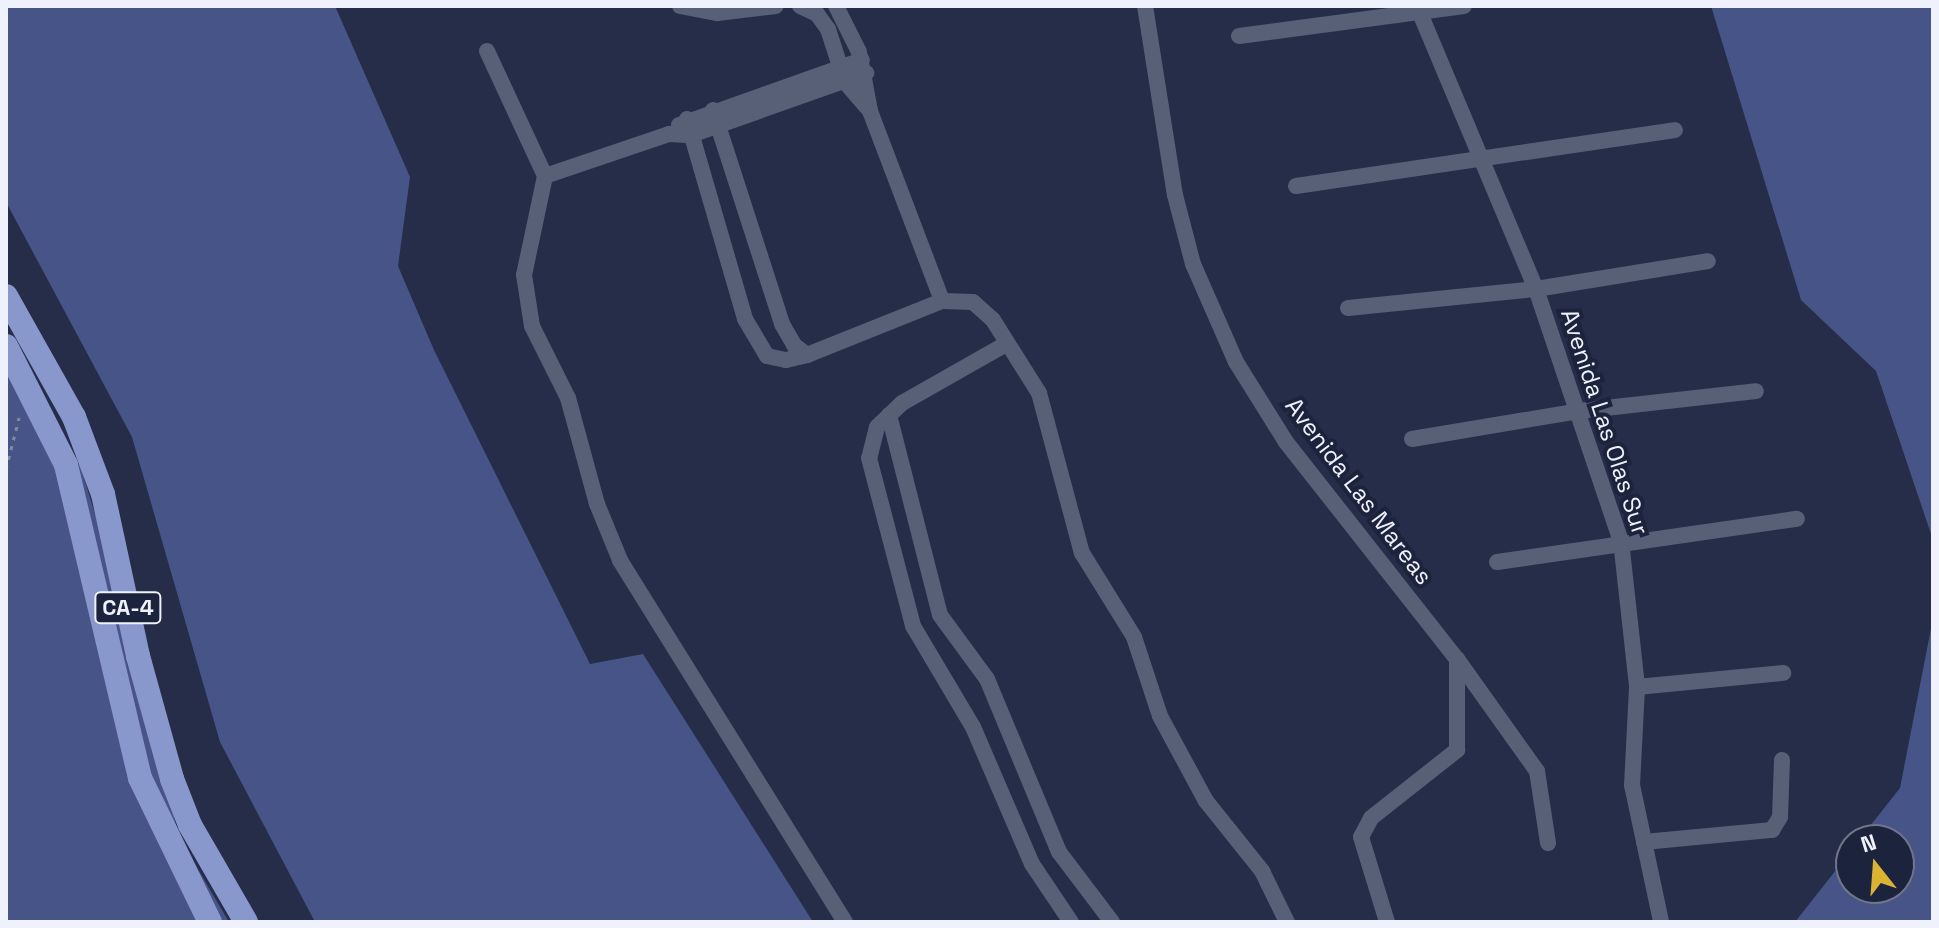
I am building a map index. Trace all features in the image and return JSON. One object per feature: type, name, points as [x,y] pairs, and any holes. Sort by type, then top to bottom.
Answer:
[{"type":"highway","name":"CA-4","points":[[6,296],[74,417],[103,494],[138,656],[172,779],[190,825],[246,922]]},
{"type":"highway","name":"CA-4","points":[[6,346],[66,465],[140,778],[210,922]]},
{"type":"street","points":[[680,6],[717,13],[776,6]]},
{"type":"street","points":[[800,6],[817,14],[828,29],[842,75],[870,111]]},
{"type":"street","points":[[836,6],[847,19],[864,66],[870,111],[942,301]]},
{"type":"street","name":"Avenida Las Mareas","points":[[1145,6],[1175,195],[1193,264],[1236,362],[1286,442],[1457,659],[1537,771],[1548,843]]},
{"type":"street","points":[[1239,36],[1418,9],[1464,6]]},
{"type":"street","name":"Avenida Las Olas Sur","points":[[1418,9],[1536,289],[1621,541],[1637,687],[1632,785],[1661,922]]},
{"type":"street","points":[[487,51],[545,176],[532,219],[525,301],[568,398],[606,528],[680,662],[755,783],[827,885],[845,922]]},
{"type":"street","points":[[545,176],[864,66]]},
{"type":"street","points":[[715,118],[782,324],[794,345],[807,355]]},
{"type":"street","points":[[689,127],[756,344],[767,356],[786,360],[807,355],[942,301],[961,298],[985,309],[1039,393],[1082,553],[1134,637],[1160,716],[1206,801],[1262,871],[1287,922]]},
{"type":"street","points":[[1296,186],[1675,130]]},
{"type":"street","points":[[1348,308],[1536,289],[1708,261]]},
{"type":"street","points":[[1006,344],[889,415],[877,427],[869,458],[904,604],[973,727],[1032,864],[1071,922]]},
{"type":"street","points":[[1412,439],[1579,411],[1756,391]]},
{"type":"street","points":[[889,415],[940,615],[987,679],[1059,852],[1112,922]]},
{"type":"street","points":[[1497,562],[1621,541],[1797,519]]},
{"type":"street","points":[[1387,922],[1361,837],[1371,818],[1457,750],[1457,659]]},
{"type":"street","points":[[1637,687],[1783,673]]},
{"type":"street","points":[[1644,842],[1772,830],[1780,817],[1782,760]]},
{"type":"street","points":[[1032,864],[1059,852]]},
{"type":"path","points":[[6,469],[20,415]]},
{"type":"shaded area","points":[[6,6],[335,6],[410,177],[398,266],[434,350],[590,664],[643,654],[813,922],[315,922],[220,742],[132,437],[6,202]]},
{"type":"shaded area","points":[[1711,6],[1933,6],[1933,540],[1876,371],[1801,300]]},
{"type":"shaded area","points":[[6,332],[81,468],[114,576],[179,837],[229,922],[6,922]]},
{"type":"shaded area","points":[[1933,618],[1933,922],[1795,922],[1835,871],[1835,904],[1915,904],[1915,824],[1872,824],[1900,788]]}]
